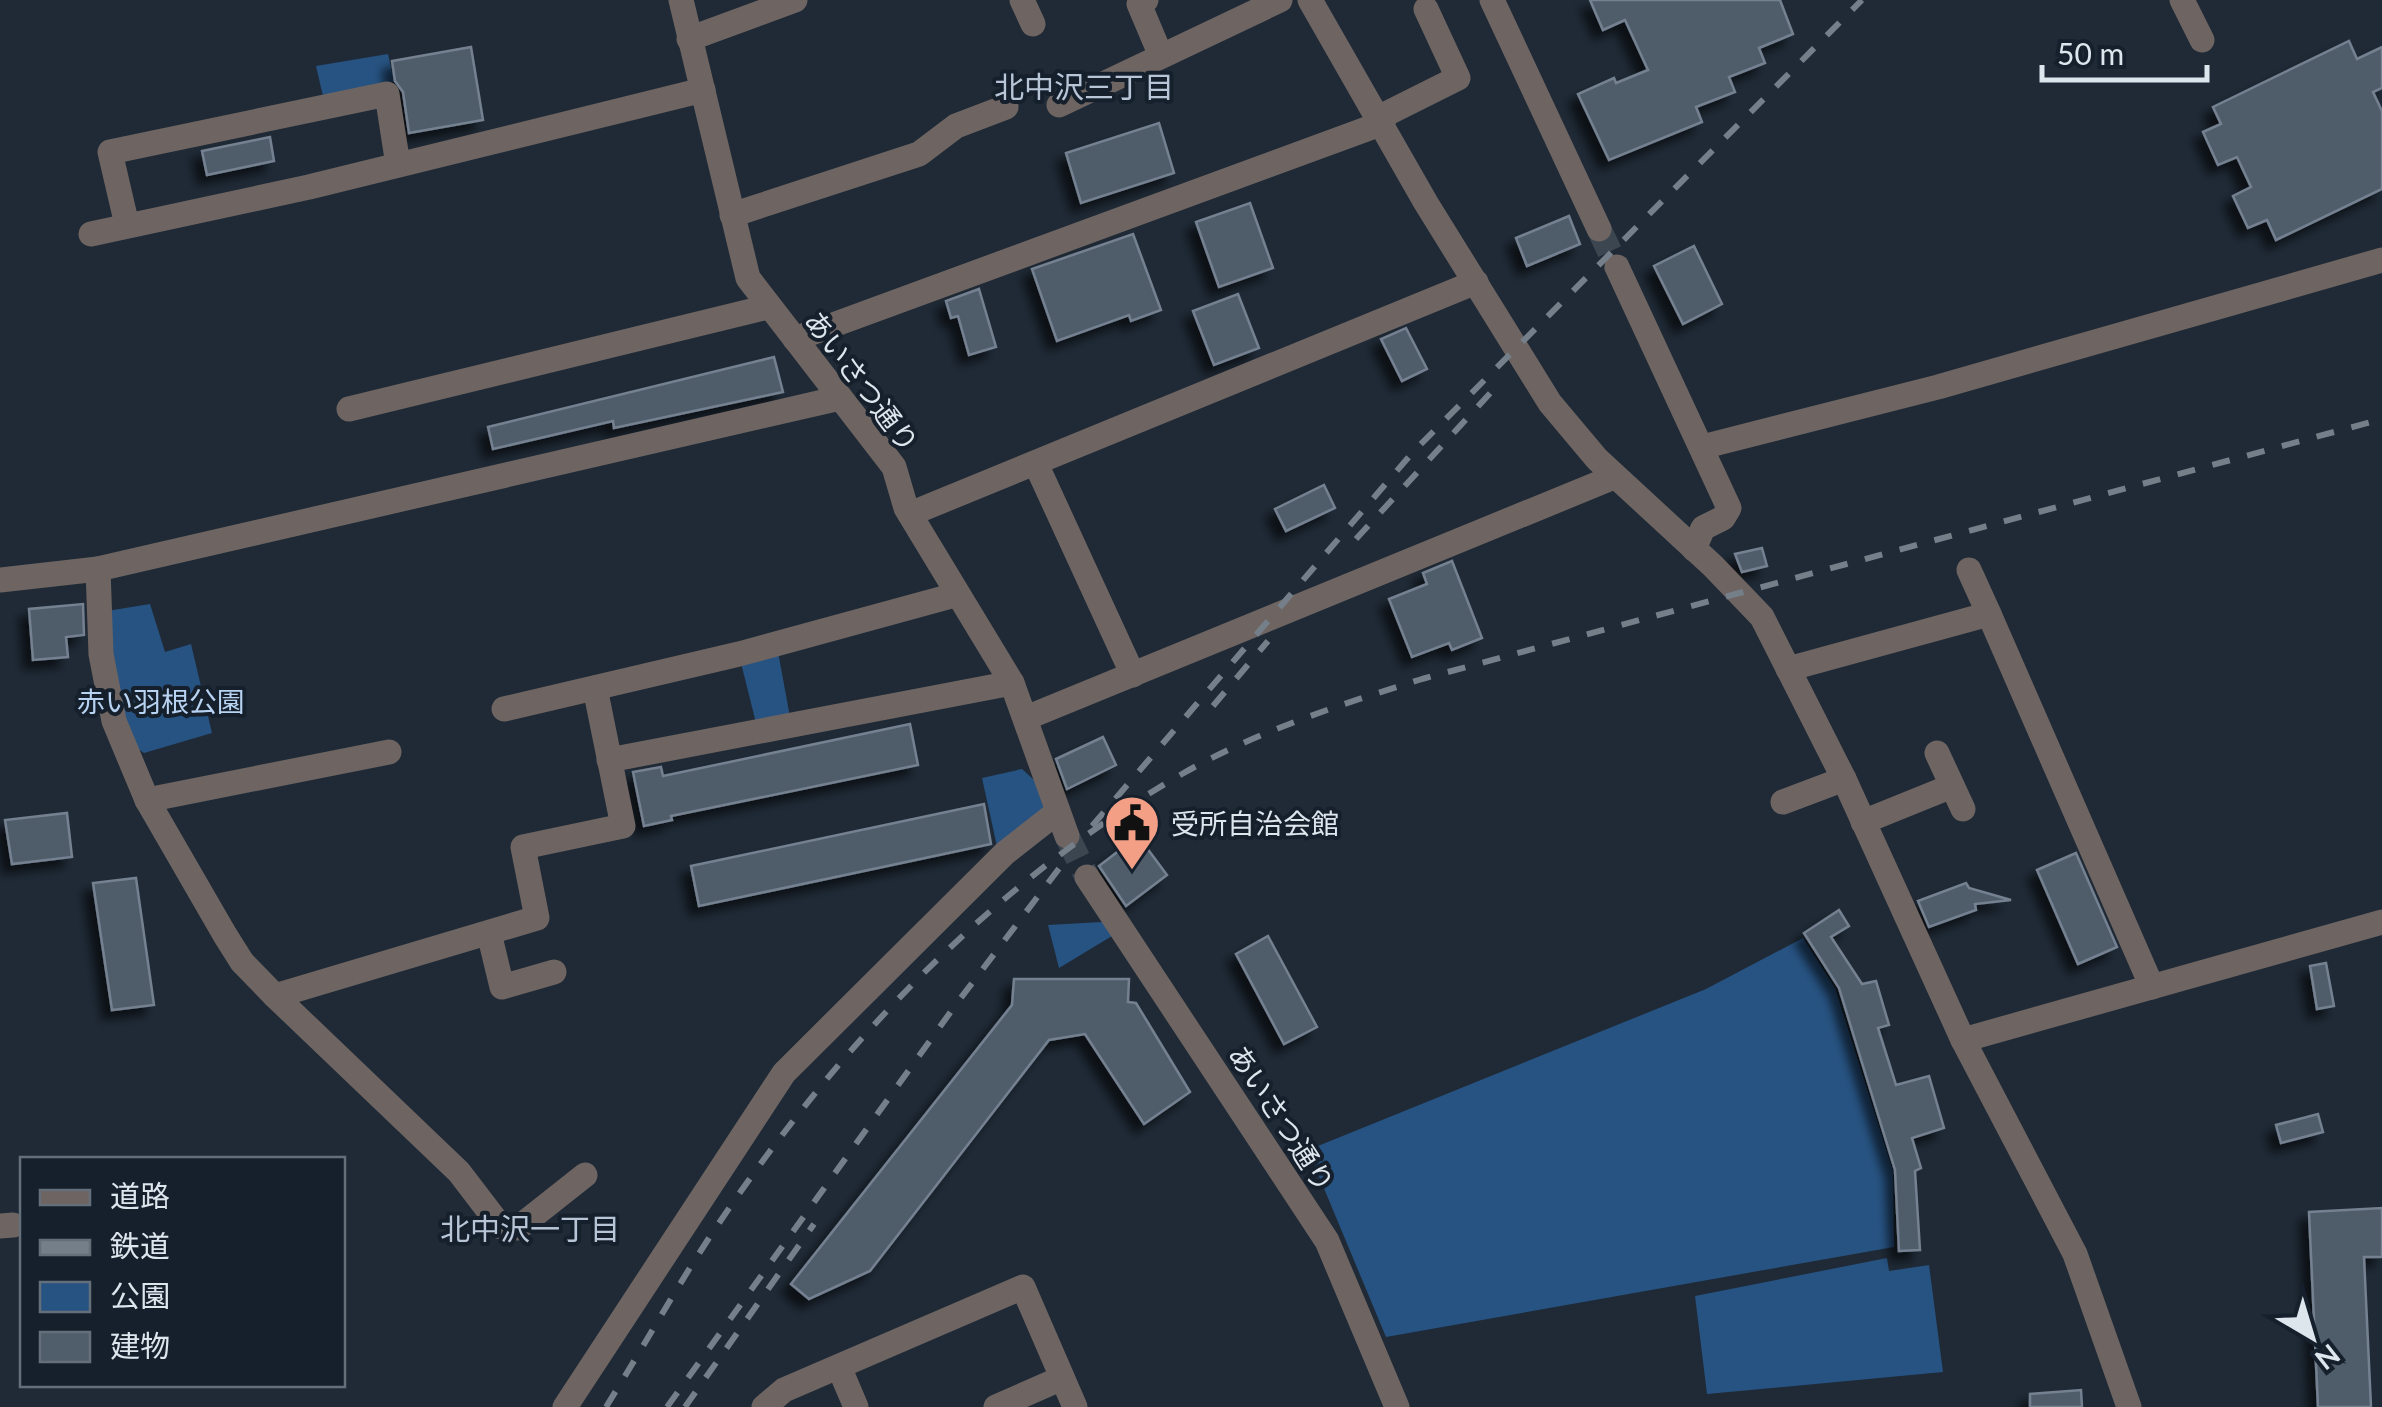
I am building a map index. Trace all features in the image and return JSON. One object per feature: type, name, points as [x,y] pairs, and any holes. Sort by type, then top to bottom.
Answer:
[{"type":"street","name":"あいさつ通り","points":[[565,1407],[784,1073],[1005,853],[1062,824],[1012,682],[955,595],[910,514],[894,468],[748,278],[681,0]]},
{"type":"street","points":[[690,39],[796,0]]},
{"type":"street","points":[[1022,0],[1034,24]]},
{"type":"street","points":[[1146,0],[1139,4],[1161,56]]},
{"type":"street","points":[[1059,105],[1280,0]]},
{"type":"street","points":[[1310,0],[1550,403],[1614,476],[1752,604],[1844,779],[1964,1040],[2075,1254],[2130,1407]]},
{"type":"street","points":[[1492,0],[1598,229]]},
{"type":"street","points":[[2182,0],[2202,40]]},
{"type":"street","points":[[795,339],[1381,120],[1458,78],[1426,9]]},
{"type":"street","points":[[91,234],[398,165],[703,90]]},
{"type":"street","points":[[127,225],[102,154],[387,94],[398,165]]},
{"type":"street","points":[[732,215],[919,154],[956,126],[1006,108]]},
{"type":"street","points":[[1702,447],[1938,387],[2382,260]]},
{"type":"street","points":[[1617,267],[1729,508],[1723,518],[1703,528],[1694,550]]},
{"type":"street","points":[[910,514],[1476,282]]},
{"type":"street","points":[[349,408],[768,307]]},
{"type":"street","points":[[0,580],[98,570],[840,398]]},
{"type":"street","points":[[1036,464],[1133,675]]},
{"type":"street","points":[[1026,718],[1614,476]]},
{"type":"street","points":[[98,570],[101,654],[114,721],[147,800],[242,962],[458,1172],[500,1228],[518,1228],[585,1175]]},
{"type":"street","points":[[1970,570],[2152,987]]},
{"type":"street","points":[[504,709],[955,595]]},
{"type":"street","points":[[1788,669],[1989,614]]},
{"type":"street","points":[[610,760],[1012,682]]},
{"type":"street","points":[[275,996],[537,918],[523,847],[623,826],[594,688]]},
{"type":"street","points":[[147,800],[389,752]]},
{"type":"street","points":[[1863,822],[1958,798],[1936,753]]},
{"type":"street","points":[[1783,802],[1844,779]]},
{"type":"street","name":"あいさつ通り","points":[[1087,878],[1327,1241],[1396,1407]]},
{"type":"street","points":[[1964,1040],[2382,922]]},
{"type":"street","points":[[489,933],[502,987],[554,972]]},
{"type":"street","points":[[764,1407],[784,1390],[1022,1287],[1076,1407]]},
{"type":"street","points":[[839,1367],[856,1407]]},
{"type":"street","points":[[996,1407],[1062,1378]]},
{"type":"green space","points":[[388,54],[394,82],[323,96],[316,66]]},
{"type":"green space","name":"赤い羽根公園","points":[[150,604],[165,652],[191,644],[212,733],[144,753],[132,742],[117,708],[107,611]]},
{"type":"green space","points":[[778,652],[790,717],[756,723],[741,663]]},
{"type":"green space","points":[[1022,769],[1034,780],[1044,808],[998,851],[982,778]]},
{"type":"green space","points":[[1102,922],[1112,936],[1059,968],[1048,925]]},
{"type":"green space","points":[[1803,938],[1835,988],[1893,1171],[1894,1247],[1386,1337],[1308,1150],[1706,989]]},
{"type":"green space","points":[[1887,1258],[1889,1271],[1929,1265],[1943,1372],[1707,1394],[1695,1296]]},
{"type":"building","points":[[1590,0],[1780,0],[1793,34],[1759,48],[1765,63],[1729,77],[1735,92],[1696,107],[1702,122],[1609,160],[1578,94],[1614,78],[1616,83],[1648,70],[1625,20],[1603,30]]},
{"type":"building","points":[[2349,41],[2357,59],[2382,47],[2382,88],[2373,92],[2382,111],[2382,189],[2276,240],[2267,220],[2248,228],[2233,196],[2251,187],[2237,157],[2218,165],[2203,132],[2221,124],[2213,107]]},
{"type":"building","points":[[471,47],[483,120],[409,133],[403,92],[395,81],[392,61]]},
{"type":"building","points":[[1159,123],[1174,173],[1081,203],[1066,153]]},
{"type":"building","points":[[270,137],[274,161],[207,175],[202,151]]},
{"type":"building","points":[[1250,203],[1273,268],[1219,287],[1196,222]]},
{"type":"building","points":[[1569,216],[1580,244],[1527,266],[1516,238]]},
{"type":"building","points":[[1133,234],[1161,310],[1131,321],[1129,315],[1057,341],[1032,269]]},
{"type":"building","points":[[1694,246],[1722,304],[1683,324],[1654,266]]},
{"type":"building","points":[[979,289],[996,347],[969,355],[958,316],[951,318],[946,301]]},
{"type":"building","points":[[1238,294],[1259,348],[1214,365],[1193,311]]},
{"type":"building","points":[[1406,328],[1427,369],[1402,381],[1381,339]]},
{"type":"building","points":[[774,357],[783,392],[614,428],[613,421],[493,449],[488,427]]},
{"type":"building","points":[[1324,485],[1335,508],[1286,531],[1275,509]]},
{"type":"building","points":[[1762,548],[1767,566],[1742,572],[1735,554]]},
{"type":"building","points":[[1452,561],[1482,638],[1452,650],[1449,643],[1412,657],[1389,599],[1427,584],[1423,573]]},
{"type":"building","points":[[83,604],[84,635],[66,637],[68,657],[33,660],[29,609]]},
{"type":"building","points":[[910,724],[918,765],[671,816],[672,820],[644,826],[633,772],[661,767],[663,776]]},
{"type":"building","points":[[1103,737],[1116,765],[1067,789],[1056,759]]},
{"type":"building","points":[[984,804],[991,844],[699,906],[691,866]]},
{"type":"building","points":[[67,813],[72,857],[12,864],[5,820]]},
{"type":"building","points":[[1138,836],[1167,875],[1126,906],[1099,866]]},
{"type":"building","points":[[2076,853],[2117,947],[2078,964],[2037,870]]},
{"type":"building","points":[[136,878],[154,1005],[112,1010],[93,883]]},
{"type":"building","points":[[1966,883],[1969,888],[2011,900],[1975,904],[1976,910],[1929,927],[1918,901]]},
{"type":"building","points":[[1839,910],[1849,926],[1831,937],[1862,984],[1876,981],[1889,1025],[1878,1028],[1896,1085],[1929,1076],[1944,1128],[1912,1138],[1921,1168],[1915,1171],[1920,1250],[1899,1251],[1895,1170],[1839,988],[1804,933]]},
{"type":"building","points":[[1268,936],[1317,1027],[1284,1044],[1236,954]]},
{"type":"building","points":[[2326,963],[2334,1006],[2317,1009],[2310,966]]},
{"type":"building","points":[[1014,979],[1129,979],[1128,1002],[1136,1003],[1190,1092],[1144,1124],[1085,1034],[1049,1040],[870,1271],[809,1299],[791,1284],[1012,1005]]},
{"type":"building","points":[[2318,1114],[2323,1132],[2281,1143],[2276,1125]]},
{"type":"building","points":[[2382,1208],[2382,1257],[2364,1257],[2371,1407],[2318,1407],[2309,1212]]},
{"type":"building","points":[[2081,1390],[2082,1407],[2030,1407],[2030,1394]]},
{"type":"tunnel","points":[[1599,229],[1617,267]]},
{"type":"tunnel","points":[[1067,836],[1087,877]]},
{"type":"railway","points":[[1092,826],[1413,452],[1862,0]]},
{"type":"railway","points":[[1356,539],[1495,388]]},
{"type":"railway","points":[[606,1407],[696,1259],[757,1169],[861,1039],[979,921],[1043,868],[1111,818],[1182,774],[1269,732],[1422,679],[2382,419]]},
{"type":"railway","points":[[1213,706],[1268,641]]},
{"type":"railway","points":[[667,1407],[957,1003],[1067,858]]},
{"type":"railway","points":[[685,1407],[814,1224]]},
{"type":"place","name":"受所自治会館","points":[[1132,872]]},
{"type":"district","name":"北中沢三丁目","points":[[1084,86]]},
{"type":"district","name":"北中沢一丁目","points":[[530,1228]]}]
